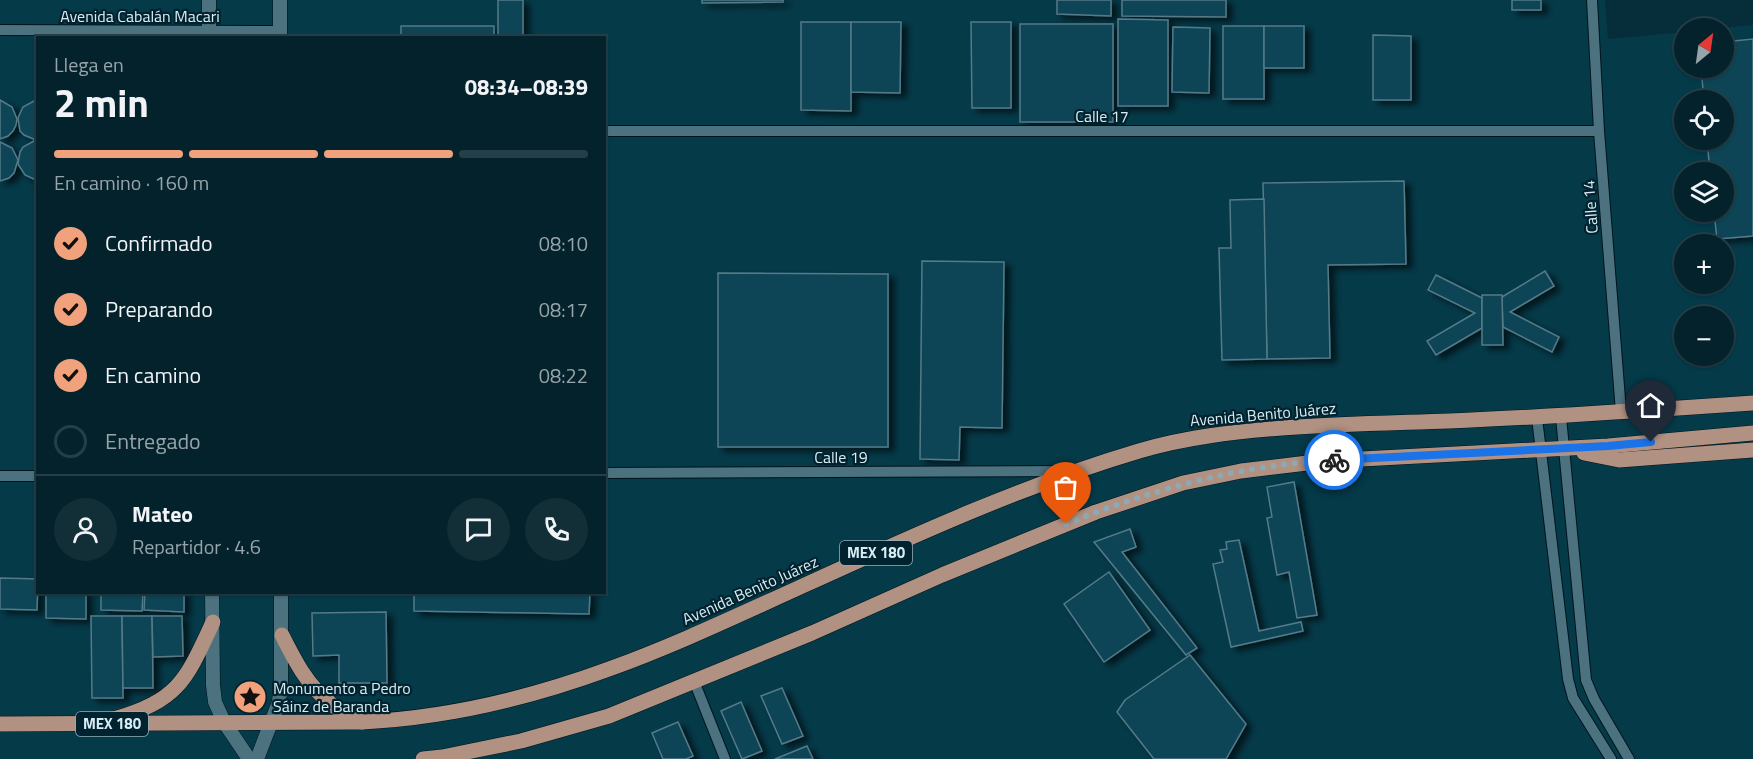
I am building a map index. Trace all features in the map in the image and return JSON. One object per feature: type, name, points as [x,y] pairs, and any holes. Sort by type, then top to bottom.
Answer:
[{"type":"main road","name":"MEX 180","points":[[1538,418],[1749,404]]},
{"type":"main road","name":"Avenida Benito Juárez","points":[[0,724],[362,722],[414,718],[484,706],[544,691],[610,669],[698,633],[994,503],[1077,471],[1177,440],[1237,432],[1323,425],[1538,418]]},
{"type":"main road","name":"MEX 180","points":[[423,759],[529,739],[609,716],[812,633],[942,575],[1096,512],[1183,483],[1233,472],[1324,461],[1608,446],[1753,433]]},
{"type":"main road","points":[[1564,448],[1619,460],[1753,450]]},
{"type":"main road","points":[[96,725],[155,704],[178,687],[193,664],[213,622]]},
{"type":"main road","points":[[282,635],[297,666],[313,689],[332,705],[362,722]]},
{"type":"street","points":[[209,0],[209,34]]},
{"type":"street","points":[[280,0],[280,34]]},
{"type":"street","name":"Calle 14","points":[[1592,0],[1599,131],[1621,412]]},
{"type":"street","name":"Avenida Cabalán Macari","points":[[0,30],[280,34]]},
{"type":"street","name":"Calle 17","points":[[606,131],[1599,131]]},
{"type":"street","points":[[1561,417],[1586,680],[1594,699],[1629,759]]},
{"type":"street","points":[[1538,418],[1568,680],[1573,698],[1611,759]]},
{"type":"street","name":"Calle 19","points":[[606,473],[1077,471]]},
{"type":"street","points":[[0,476],[36,476]]},
{"type":"street","points":[[1553,548],[1573,545]]},
{"type":"street","points":[[212,594],[215,702],[224,722],[249,759]]},
{"type":"street","points":[[257,759],[279,702],[281,594]]},
{"type":"street","points":[[1560,615],[1580,613]]},
{"type":"street","points":[[694,681],[725,759]]},
{"type":"shaded area","points":[[0,0],[1605,0],[1608,39],[1674,33],[1674,78],[1734,78],[1734,27],[1753,25],[1753,759],[0,759]]},
{"type":"building","points":[[498,0],[523,0],[523,36],[498,36]]},
{"type":"building","points":[[702,0],[783,0],[783,2],[702,3]]},
{"type":"building","points":[[1057,0],[1111,0],[1111,16],[1057,14]]},
{"type":"building","points":[[1122,0],[1226,0],[1226,17],[1122,16]]},
{"type":"building","points":[[1512,0],[1541,0],[1541,10],[1512,10]]},
{"type":"building","points":[[1118,19],[1168,20],[1168,106],[1118,106]]},
{"type":"building","points":[[801,22],[851,22],[851,111],[801,110]]},
{"type":"building","points":[[851,22],[901,22],[900,93],[851,92]]},
{"type":"building","points":[[971,22],[1011,22],[1011,108],[972,108]]},
{"type":"building","points":[[1020,24],[1113,24],[1113,122],[1020,122]]},
{"type":"building","points":[[401,26],[494,26],[494,36],[401,36]]},
{"type":"building","points":[[1223,26],[1264,26],[1264,99],[1223,99]]},
{"type":"building","points":[[1264,26],[1304,26],[1304,68],[1264,68]]},
{"type":"building","points":[[1173,27],[1210,28],[1209,93],[1172,92]]},
{"type":"building","points":[[1373,35],[1411,36],[1411,100],[1373,100]]},
{"type":"building","points":[[1753,39],[1753,236],[1734,238],[1734,234],[1716,234],[1715,222],[1734,222],[1734,162],[1709,162],[1708,150],[1734,150],[1734,90],[1703,90],[1702,78],[1734,78],[1734,41]]},
{"type":"building","points":[[0,100],[12,107],[17,119],[13,131],[0,139]]},
{"type":"building","points":[[36,101],[36,140],[20,131],[18,118],[23,107]]},
{"type":"building","points":[[36,141],[36,180],[25,175],[18,164],[23,147]]},
{"type":"building","points":[[0,142],[12,148],[18,160],[14,173],[9,178],[0,181]]},
{"type":"building","points":[[1404,181],[1406,264],[1328,265],[1330,358],[1267,359],[1263,183]]},
{"type":"building","points":[[1264,199],[1267,359],[1222,360],[1219,248],[1231,248],[1230,200]]},
{"type":"building","points":[[922,261],[1004,262],[1002,428],[960,427],[959,460],[920,459]]},
{"type":"building","points":[[1545,271],[1554,286],[1510,312],[1559,337],[1552,352],[1503,327],[1502,297]]},
{"type":"building","points":[[718,273],[888,274],[888,447],[718,447]]},
{"type":"building","points":[[1436,275],[1482,298],[1482,328],[1436,355],[1427,341],[1475,313],[1428,290]]},
{"type":"building","points":[[1482,295],[1502,295],[1503,345],[1482,345]]},
{"type":"building","points":[[1294,482],[1317,615],[1297,618],[1289,572],[1277,575],[1267,518],[1272,517],[1267,487]]},
{"type":"building","points":[[1130,529],[1136,547],[1122,552],[1197,648],[1186,655],[1094,542]]},
{"type":"building","points":[[1239,540],[1259,631],[1301,622],[1303,631],[1231,647],[1213,564],[1223,562],[1220,550],[1227,549],[1226,542]]},
{"type":"building","points":[[1109,572],[1150,630],[1104,662],[1064,604]]},
{"type":"building","points":[[0,578],[36,579],[37,610],[0,609]]},
{"type":"building","points":[[46,594],[86,594],[86,619],[46,618]]},
{"type":"building","points":[[101,594],[143,594],[142,611],[101,610]]},
{"type":"building","points":[[145,594],[184,594],[184,612],[144,610]]},
{"type":"building","points":[[414,594],[590,594],[589,614],[414,611]]},
{"type":"building","points":[[386,612],[387,683],[339,683],[339,655],[313,656],[312,613]]},
{"type":"building","points":[[91,616],[122,616],[123,698],[92,698]]},
{"type":"building","points":[[122,616],[152,616],[153,688],[123,688]]},
{"type":"building","points":[[152,616],[182,616],[183,656],[153,657]]},
{"type":"building","points":[[1190,655],[1246,724],[1226,759],[1154,759],[1117,712],[1125,700]]},
{"type":"building","points":[[782,688],[803,736],[782,744],[761,696]]},
{"type":"building","points":[[741,702],[762,751],[742,759],[721,711]]},
{"type":"building","points":[[678,722],[693,756],[686,759],[663,759],[652,733]]},
{"type":"building","points":[[807,746],[813,759],[775,759]]},
{"type":"way so far","points":[[1066,524],[1183,483],[1216,475],[1334,460]]},
{"type":"place","name":"Monumento a Pedro Sáinz de Baranda","points":[[250,697]]},
{"type":"route","points":[[1334,460],[1651,442]]}]
